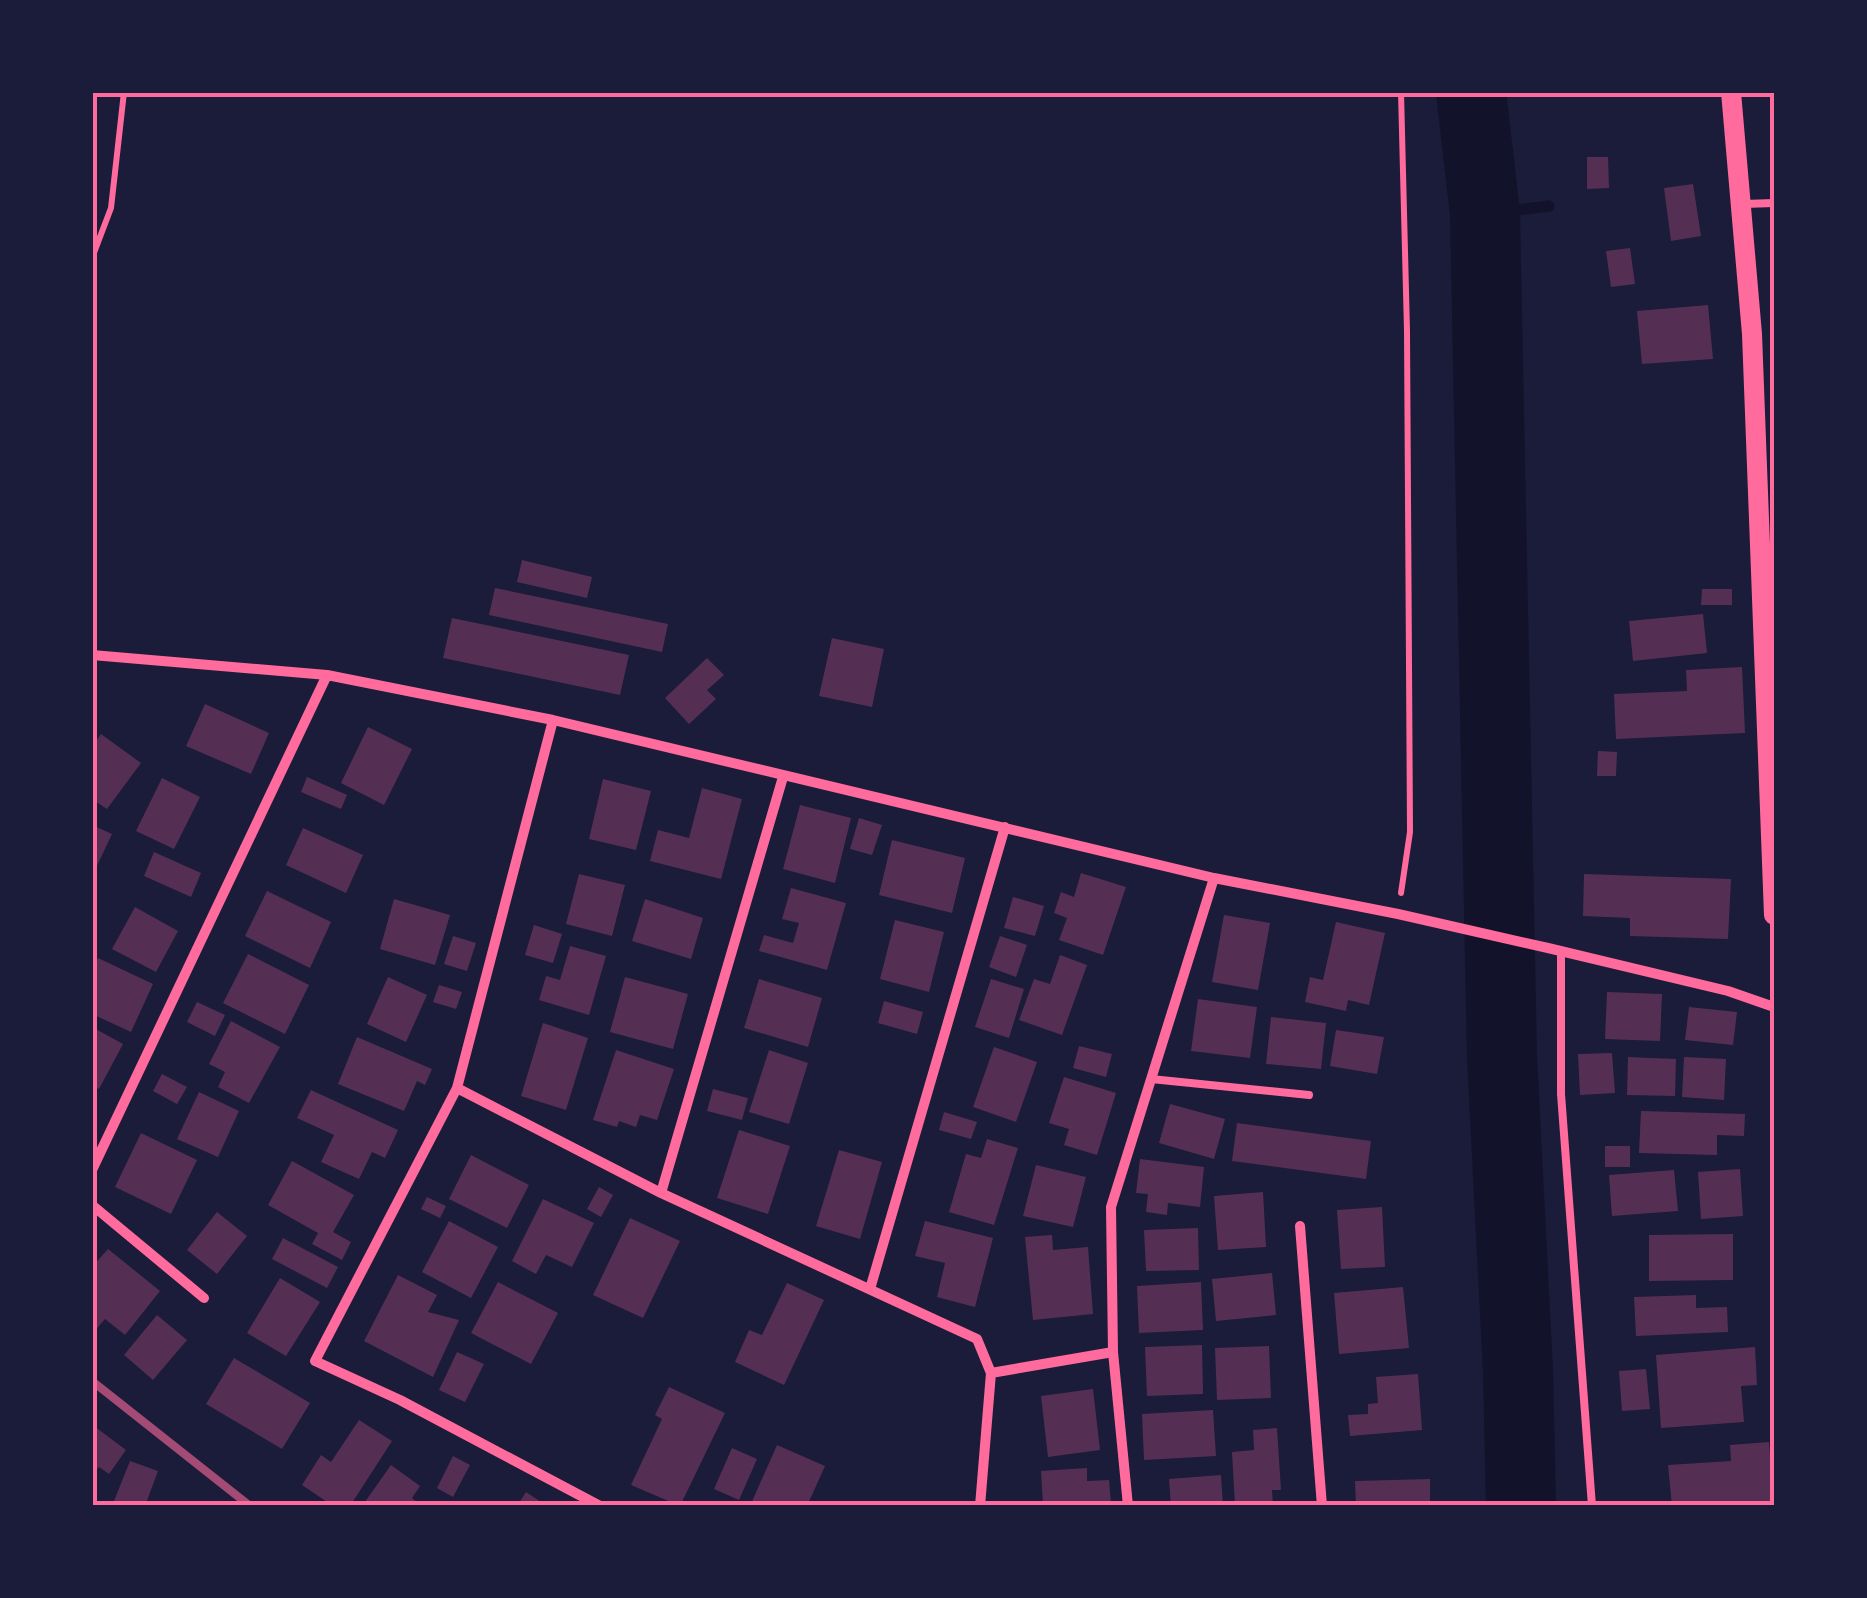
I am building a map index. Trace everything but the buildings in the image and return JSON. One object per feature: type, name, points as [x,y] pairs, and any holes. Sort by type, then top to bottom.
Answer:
[{"type":"main road","points":[[1731,92],[1753,354],[1774,915]]},
{"type":"street","points":[[92,655],[327,675],[553,720],[1214,878],[1548,948],[1728,991],[1774,1007]]},
{"type":"street","points":[[92,1170],[327,675]]},
{"type":"street","points":[[553,720],[457,1088],[315,1361],[400,1400],[600,1506]]},
{"type":"street","points":[[661,1194],[783,777]]},
{"type":"street","points":[[870,1289],[1005,827]]},
{"type":"street","points":[[1128,1506],[1112,1352],[1111,1208],[1214,878]]},
{"type":"street","points":[[457,1088],[661,1194],[977,1339],[991,1373],[980,1506]]},
{"type":"street","points":[[92,1206],[204,1298]]},
{"type":"street","points":[[1300,1226],[1322,1506]]},
{"type":"street","points":[[991,1373],[1112,1352]]},
{"type":"lane","points":[[1742,204],[1774,203]]},
{"type":"lane","points":[[1561,952],[1561,1094],[1592,1506]]},
{"type":"lane","points":[[1151,1078],[1308,1095]]},
{"type":"path","points":[[92,258],[111,208],[124,92]]},
{"type":"path","points":[[1398,914],[1410,832],[1407,351],[1400,92]]},
{"type":"waterway","points":[[1471,92],[1485,214],[1502,1057],[1521,1506]]},
{"type":"waterway","points":[[1485,214],[1549,206]]},
{"type":"railway","points":[[92,1381],[250,1506]]}]
